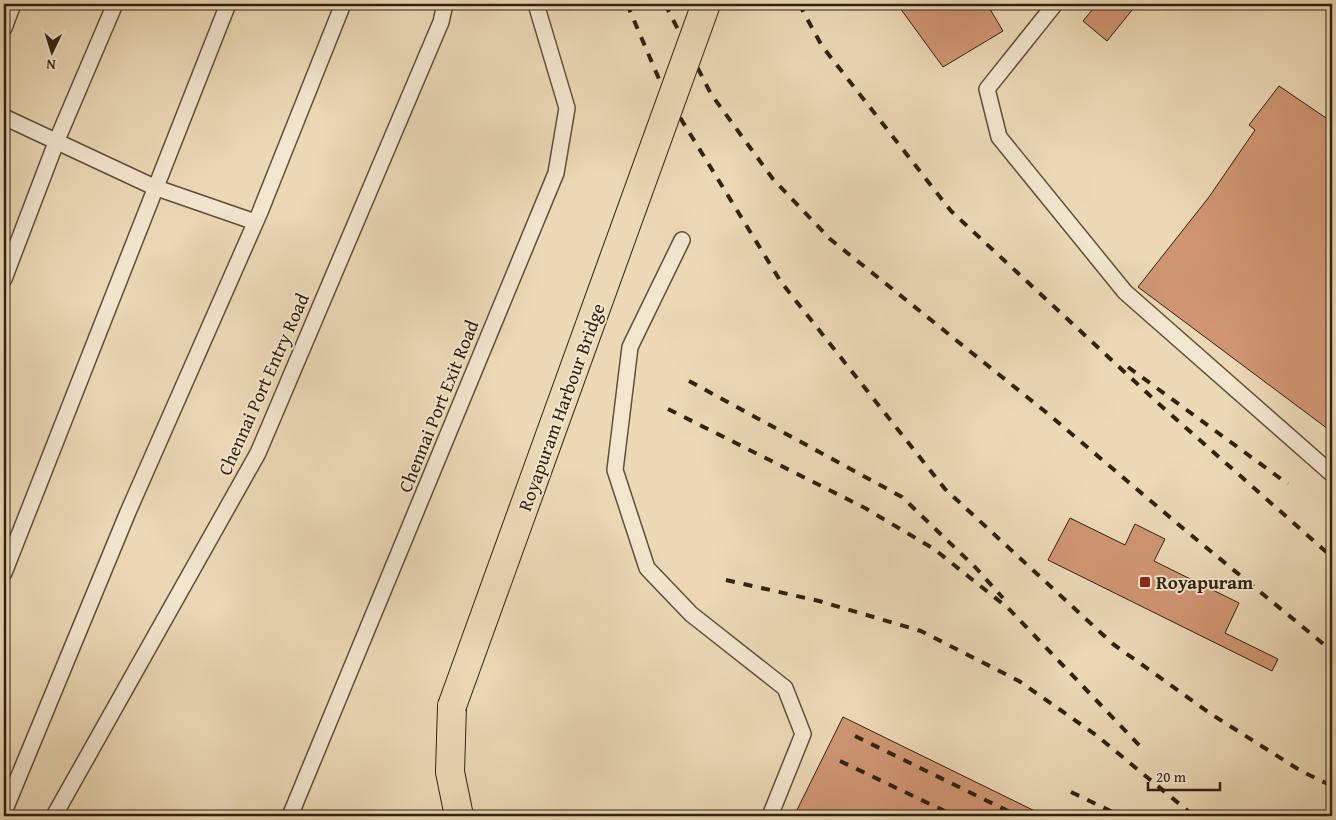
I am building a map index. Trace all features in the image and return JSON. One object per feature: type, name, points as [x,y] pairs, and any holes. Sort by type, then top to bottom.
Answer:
[{"type":"main road","name":"Royapuram Harbour Bridge","points":[[459,816],[450,772],[452,706],[706,4]]},
{"type":"lane","points":[[4,28],[13,4]]},
{"type":"lane","points":[[4,279],[57,140],[115,4]]},
{"type":"lane","points":[[4,573],[154,187],[228,4]]},
{"type":"lane","points":[[4,812],[132,503],[255,222],[343,4]]},
{"type":"lane","name":"Chennai Port Entry Road","points":[[54,816],[258,453],[441,22],[444,4]]},
{"type":"lane","name":"Chennai Port Exit Road","points":[[290,816],[556,173],[567,108],[536,4]]},
{"type":"lane","points":[[1055,4],[987,89],[1000,137],[1125,292],[1332,474]]},
{"type":"lane","points":[[4,117],[57,140],[154,187],[255,222]]},
{"type":"lane","points":[[682,240],[630,347],[615,470],[647,568],[691,614],[785,688],[803,734],[770,816]]},
{"type":"building","points":[[897,4],[987,4],[1003,31],[943,67]]},
{"type":"building","points":[[1097,4],[1137,4],[1107,41],[1083,21]]},
{"type":"building","points":[[1279,86],[1332,122],[1332,432],[1138,287],[1209,197],[1255,130],[1249,125]]},
{"type":"building","name":"Royapuram","points":[[1070,518],[1125,545],[1135,524],[1165,539],[1154,561],[1239,603],[1225,633],[1278,659],[1272,671],[1048,560]]},
{"type":"building","points":[[843,717],[1043,815],[799,816],[795,814]]},
{"type":"railway","points":[[627,4],[665,93],[781,282],[945,489],[1113,644],[1211,714],[1301,771],[1332,786]]},
{"type":"railway","points":[[665,4],[711,94],[773,179],[830,239],[1047,413],[1332,651]]},
{"type":"railway","points":[[799,4],[822,46],[951,211],[1159,404],[1332,557]]},
{"type":"railway","points":[[1128,367],[1288,484]]},
{"type":"railway","points":[[689,381],[902,497],[975,567],[1003,598]]},
{"type":"railway","points":[[668,409],[865,508],[934,549],[1008,608],[1140,746]]},
{"type":"railway","points":[[726,580],[819,601],[921,631],[1019,681],[1096,735],[1194,816]]},
{"type":"railway","points":[[855,736],[1018,816]]},
{"type":"railway","points":[[840,761],[955,816]]},
{"type":"railway","points":[[1071,792],[1121,816]]},
{"type":"place","name":"Royapuram","points":[[1145,582]]}]
